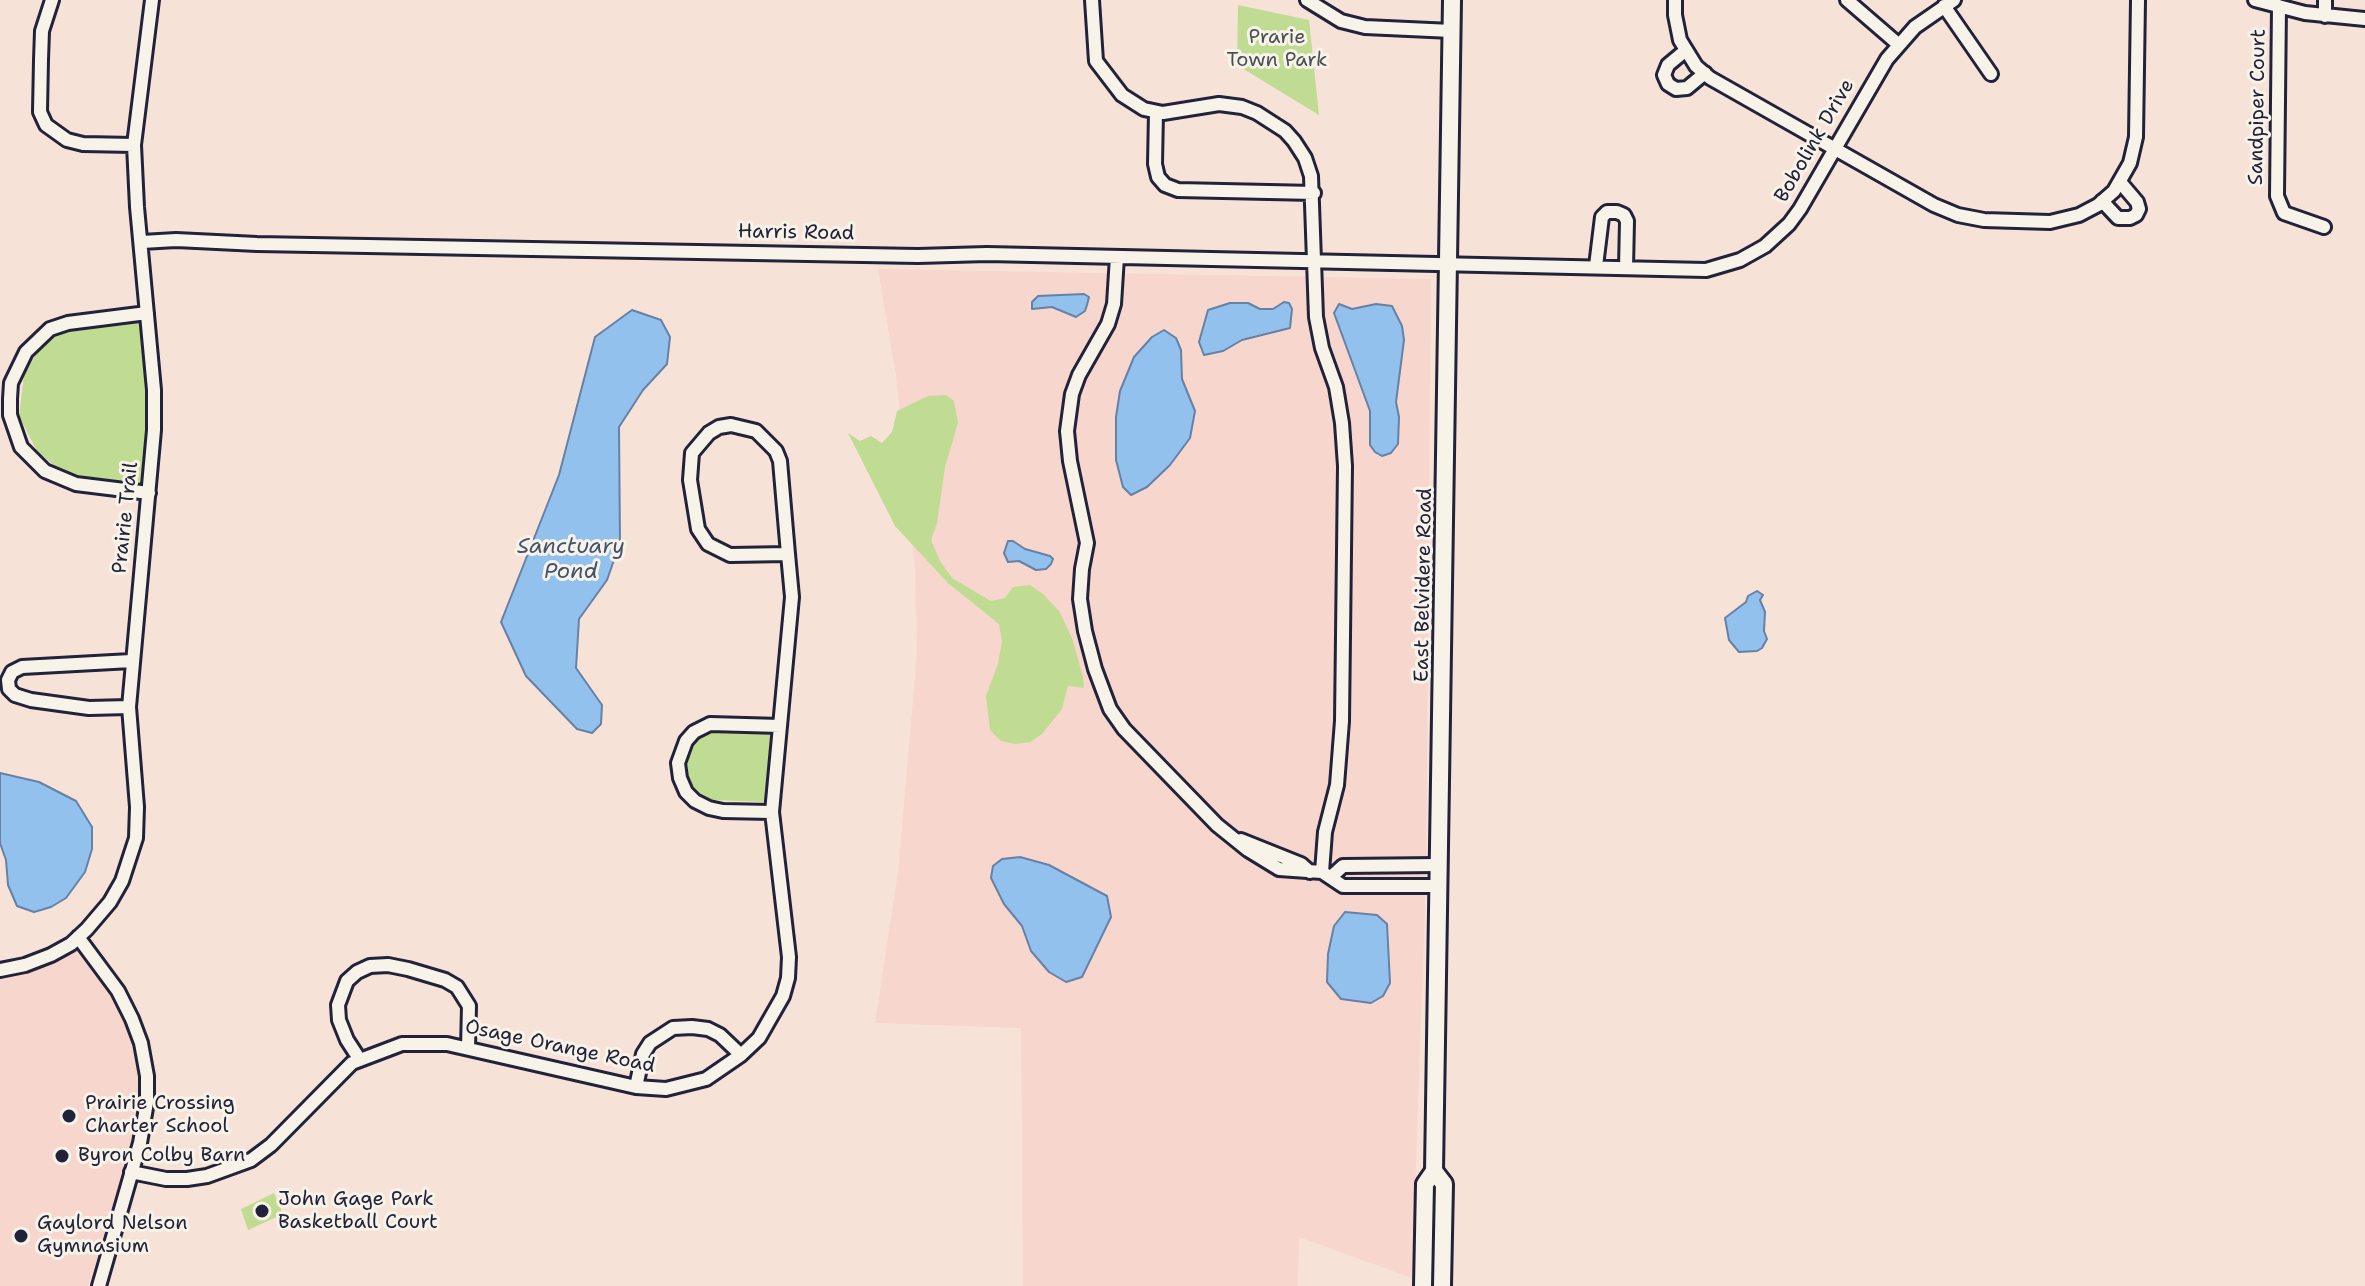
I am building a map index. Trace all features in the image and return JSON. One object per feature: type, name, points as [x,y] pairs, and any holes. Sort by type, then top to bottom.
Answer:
[{"type":"main road","name":"East Belvidere Road","points":[[1423,1286],[1425,1184],[1434,1171],[1452,0]]},
{"type":"main road","name":"East Belvidere Road","points":[[1434,1171],[1444,1184],[1442,1286]]},
{"type":"street","points":[[52,0],[42,31],[40,112],[46,125],[67,140],[83,144],[134,145]]},
{"type":"street","name":"Prairie Trail","points":[[0,970],[51,955],[78,937],[110,902],[130,860],[136,838],[137,807],[129,707],[149,493],[154,390],[134,145],[152,0]]},
{"type":"street","points":[[1092,0],[1096,61],[1122,95],[1144,109],[1156,112],[1219,104],[1242,107],[1285,131],[1305,158],[1314,193],[1316,317],[1322,348],[1336,387],[1345,466],[1342,721],[1337,785],[1325,832],[1321,874]]},
{"type":"street","points":[[1307,0],[1341,21],[1365,27],[1394,31],[1452,31]]},
{"type":"street","points":[[1675,0],[1677,26],[1686,50],[1696,66],[1705,73],[1934,205],[1972,219],[2050,222],[2079,215],[2102,201],[2120,182],[2134,149],[2138,0]]},
{"type":"street","points":[[1847,0],[1898,44]]},
{"type":"street","points":[[2255,0],[2325,16],[2365,19]]},
{"type":"street","points":[[2325,0],[2325,16]]},
{"type":"street","points":[[1949,3],[1991,74]]},
{"type":"street","name":"Bobolink Drive","points":[[1449,264],[1706,270],[1740,260],[1778,236],[1800,209],[1873,81],[1898,44],[1915,27],[1949,3]]},
{"type":"street","name":"Sandpiper Court","points":[[2279,6],[2277,196],[2284,213],[2324,227]]},
{"type":"street","points":[[1686,50],[1668,65],[1664,75],[1668,84],[1676,89],[1687,88],[1705,73]]},
{"type":"street","points":[[1156,112],[1155,164],[1158,177],[1165,185],[1178,190],[1314,193]]},
{"type":"street","points":[[2102,201],[2122,219],[2136,215],[2139,209],[2137,202],[2120,182]]},
{"type":"street","points":[[1596,266],[1602,217],[1607,212],[1617,212],[1624,215],[1627,221],[1626,268]]},
{"type":"street","name":"Harris Road","points":[[142,242],[176,240],[1449,264]]},
{"type":"street","points":[[1117,257],[1114,304],[1108,324],[1079,375],[1072,394],[1067,431],[1087,543],[1080,599],[1085,631],[1112,713],[1217,825],[1237,840],[1250,842],[1301,864],[1343,886],[1439,886]]},
{"type":"street","points":[[147,313],[68,323],[50,329],[26,352],[11,383],[10,415],[21,447],[45,471],[76,484],[149,493]]},
{"type":"street","name":"Osage Orange Road","points":[[131,1172],[166,1179],[187,1179],[207,1176],[251,1160],[271,1145],[352,1063],[402,1044],[447,1044],[636,1087],[666,1089],[696,1082],[724,1069],[741,1055],[759,1038],[771,1020],[788,978],[789,957],[772,812],[792,597],[780,461],[776,451],[764,437],[745,427],[719,427],[709,433],[692,453],[690,480],[698,529],[708,544],[730,555],[788,554]]},
{"type":"street","points":[[129,707],[89,708],[31,700],[15,695],[9,689],[8,680],[12,672],[22,667],[131,661]]},
{"type":"street","points":[[772,812],[723,811],[695,801],[686,792],[678,763],[686,741],[694,732],[710,724],[780,726]]},
{"type":"street","points":[[1321,874],[1343,866],[1439,865]]},
{"type":"street","points":[[78,937],[118,991],[141,1043],[147,1076],[147,1102],[140,1143],[99,1286]]},
{"type":"street","points":[[360,1060],[339,1020],[338,1005],[347,981],[370,966],[388,965],[408,969],[445,980],[457,987],[469,1006],[468,1048]]},
{"type":"street","points":[[636,1087],[643,1054],[650,1043],[673,1028],[708,1029],[720,1035],[741,1055]]},
{"type":"shaded area","points":[[878,269],[1431,279],[1426,878],[1412,1278],[1299,1237],[1298,1286],[1023,1286],[1021,1028],[875,1023],[898,872],[917,653],[915,570],[908,489],[896,376]]},
{"type":"shaded area","name":"Prairie Crossing Charter School","points":[[70,950],[84,952],[115,998],[133,1036],[140,1083],[137,1125],[88,1286],[0,1286],[0,975],[40,966]]},
{"type":"green space","name":"Prarie Town Park","points":[[1238,5],[1309,20],[1319,115],[1237,65]]},
{"type":"green space","points":[[142,318],[148,393],[144,483],[64,474],[37,451],[19,416],[24,376],[41,345],[67,326]]},
{"type":"green space","points":[[946,395],[954,401],[958,423],[945,467],[937,523],[931,540],[940,561],[952,578],[991,601],[1005,598],[1013,587],[1030,585],[1043,594],[1059,611],[1072,638],[1083,677],[1084,688],[1068,686],[1062,709],[1042,734],[1030,742],[1015,744],[1001,741],[990,730],[986,696],[998,664],[1002,641],[999,624],[948,583],[895,526],[848,433],[860,441],[871,436],[882,443],[892,432],[897,411],[928,396]]},
{"type":"green space","points":[[710,729],[771,730],[767,802],[711,800],[695,791],[685,775],[685,760],[695,739]]},
{"type":"green space","name":"John Gage Park Basketball Court","points":[[274,1193],[283,1214],[248,1230],[241,1209]]},
{"type":"water","points":[[1084,294],[1089,297],[1085,311],[1076,317],[1052,307],[1032,309],[1032,302],[1038,296]]},
{"type":"water","points":[[1284,302],[1289,303],[1292,309],[1290,328],[1242,340],[1223,351],[1204,355],[1199,342],[1208,310],[1230,303],[1248,303],[1260,309],[1273,309]]},
{"type":"water","points":[[1339,304],[1352,309],[1376,304],[1392,306],[1402,326],[1404,340],[1396,402],[1398,444],[1391,453],[1382,456],[1370,445],[1370,411],[1334,313]]},
{"type":"water","name":"Sanctuary Pond","points":[[632,310],[661,320],[670,337],[667,364],[643,390],[619,427],[620,543],[607,580],[579,619],[576,668],[602,705],[601,724],[592,733],[577,729],[526,676],[501,622],[559,475],[595,337]]},
{"type":"water","points":[[1164,330],[1176,338],[1181,350],[1182,379],[1195,411],[1190,438],[1170,465],[1147,487],[1131,495],[1123,487],[1116,460],[1116,417],[1120,391],[1134,357],[1152,337]]},
{"type":"water","points":[[1008,541],[1050,556],[1053,559],[1051,564],[1046,569],[1036,570],[1019,561],[1008,562],[1004,553]]},
{"type":"water","points":[[1757,591],[1763,595],[1760,600],[1765,612],[1764,631],[1767,639],[1757,651],[1739,652],[1729,640],[1725,618]]},
{"type":"water","points":[[0,773],[39,782],[76,801],[92,827],[92,849],[85,872],[66,898],[51,907],[34,912],[17,906],[8,885],[6,860],[0,843]]},
{"type":"water","points":[[1020,857],[1049,865],[1107,896],[1111,917],[1082,977],[1066,982],[1049,972],[1031,951],[1022,926],[1004,904],[991,878],[993,866],[1002,859]]},
{"type":"water","points":[[1345,912],[1377,915],[1387,924],[1390,983],[1383,996],[1371,1003],[1341,999],[1327,982],[1328,954],[1334,926]]},
{"type":"place","name":"Prairie Crossing Charter School","points":[[69,1116]]},
{"type":"place","name":"Byron Colby Barn","points":[[62,1156]]},
{"type":"place","name":"John Gage Park Basketball Court","points":[[262,1211]]},
{"type":"place","name":"Gaylord Nelson Gymnasium","points":[[21,1236]]}]
